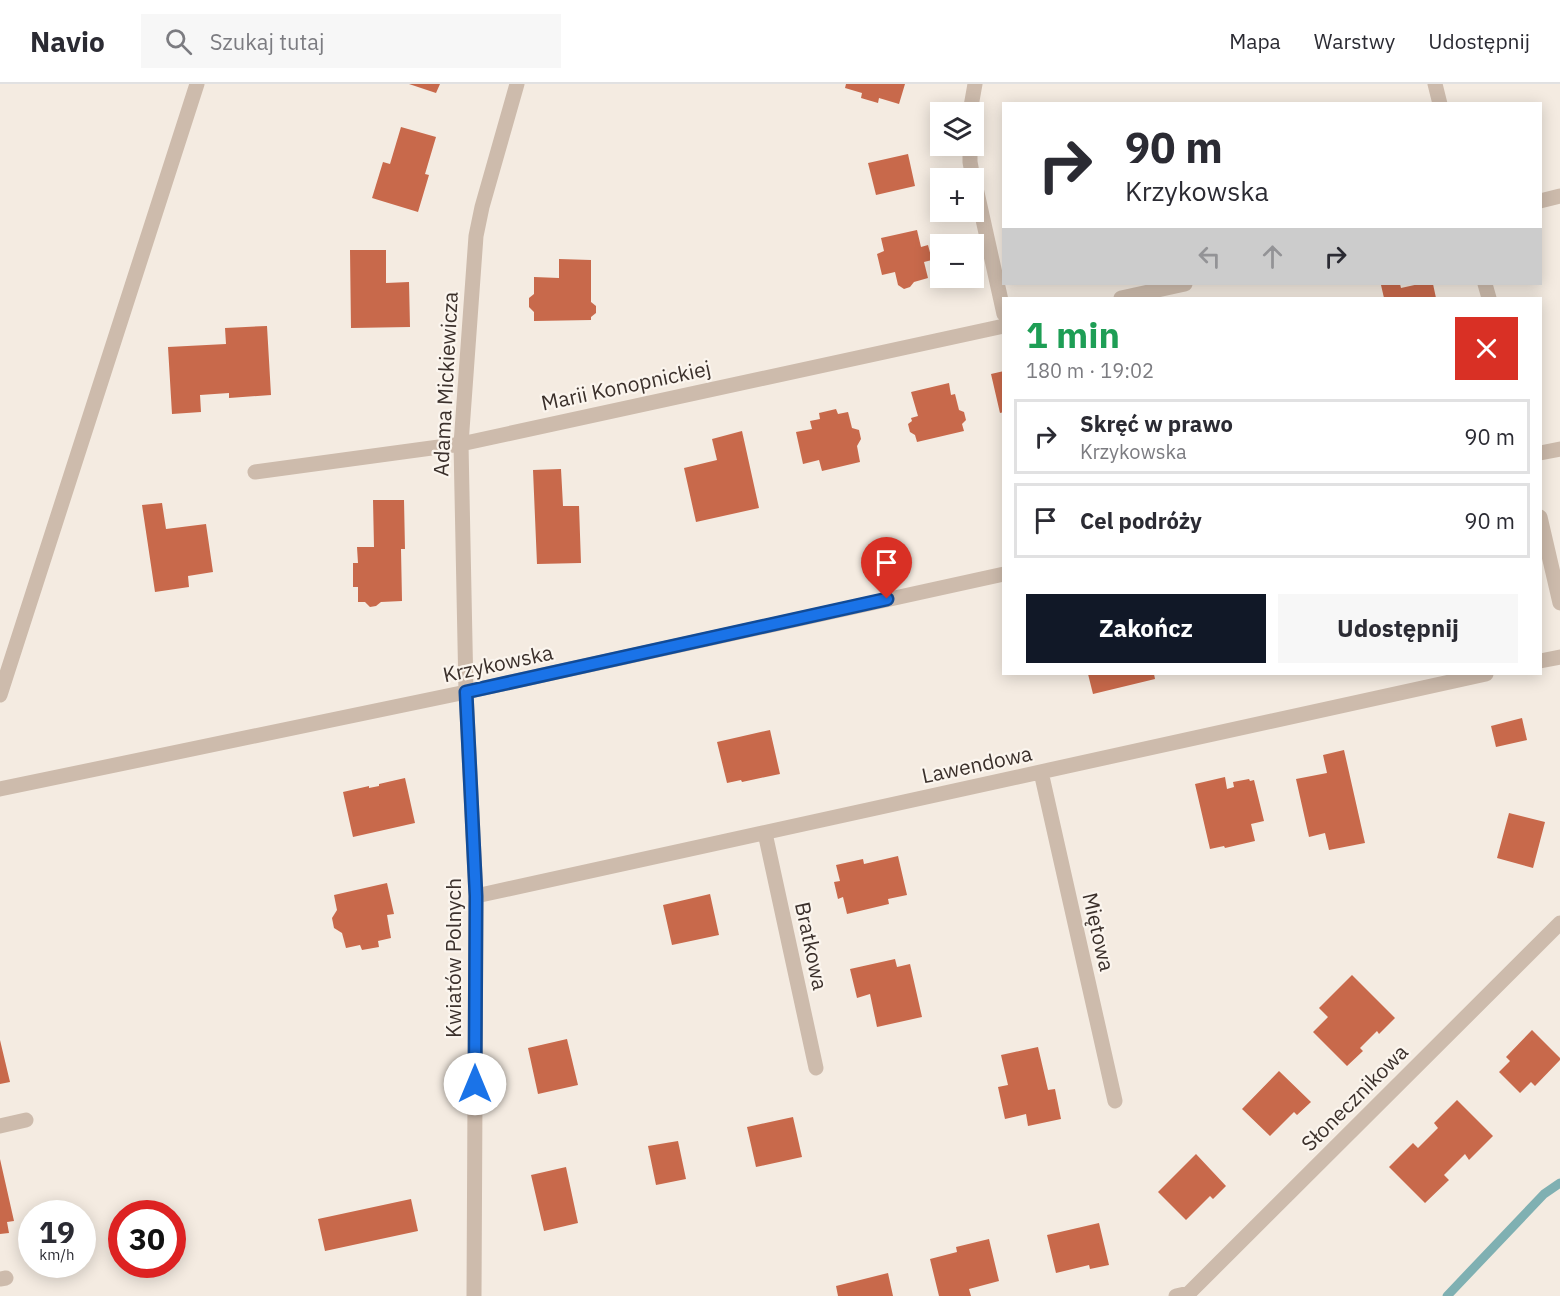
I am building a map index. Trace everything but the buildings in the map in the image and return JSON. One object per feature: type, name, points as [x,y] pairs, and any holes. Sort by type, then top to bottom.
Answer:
[{"type":"street","points":[[0,695],[197,84]]},
{"type":"street","name":"Adama Mickiewicza","points":[[466,692],[461,444],[476,236],[517,84]]},
{"type":"street","points":[[972,102],[975,84]]},
{"type":"street","points":[[1435,84],[1440,102]]},
{"type":"street","points":[[1542,200],[1560,196]]},
{"type":"street","points":[[983,222],[1002,305]]},
{"type":"street","points":[[1126,297],[1180,285]]},
{"type":"street","name":"Marii Konopnickiej","points":[[255,472],[461,444],[1002,326]]},
{"type":"street","points":[[1542,453],[1560,449]]},
{"type":"street","points":[[1542,526],[1560,603]]},
{"type":"street","name":"Krzykowska","points":[[0,789],[466,692],[1002,574]]},
{"type":"street","points":[[1542,662],[1560,657]]},
{"type":"street","name":"Lawendowa","points":[[476,896],[1481,675]]},
{"type":"street","name":"Kwiatów Polnych","points":[[466,692],[476,896],[474,1296]]},
{"type":"street","name":"Miętowa","points":[[1041,772],[1115,1101]]},
{"type":"street","name":"Bratkowa","points":[[765,833],[816,1068]]},
{"type":"street","name":"Słonecznikowa","points":[[1176,1296],[1189,1293],[1560,923]]},
{"type":"street","points":[[0,1126],[26,1120]]},
{"type":"waterway","points":[[1447,1296],[1544,1194],[1560,1183]]},
{"type":"route","points":[[475,1084],[476,896],[466,692],[887,599]]}]
